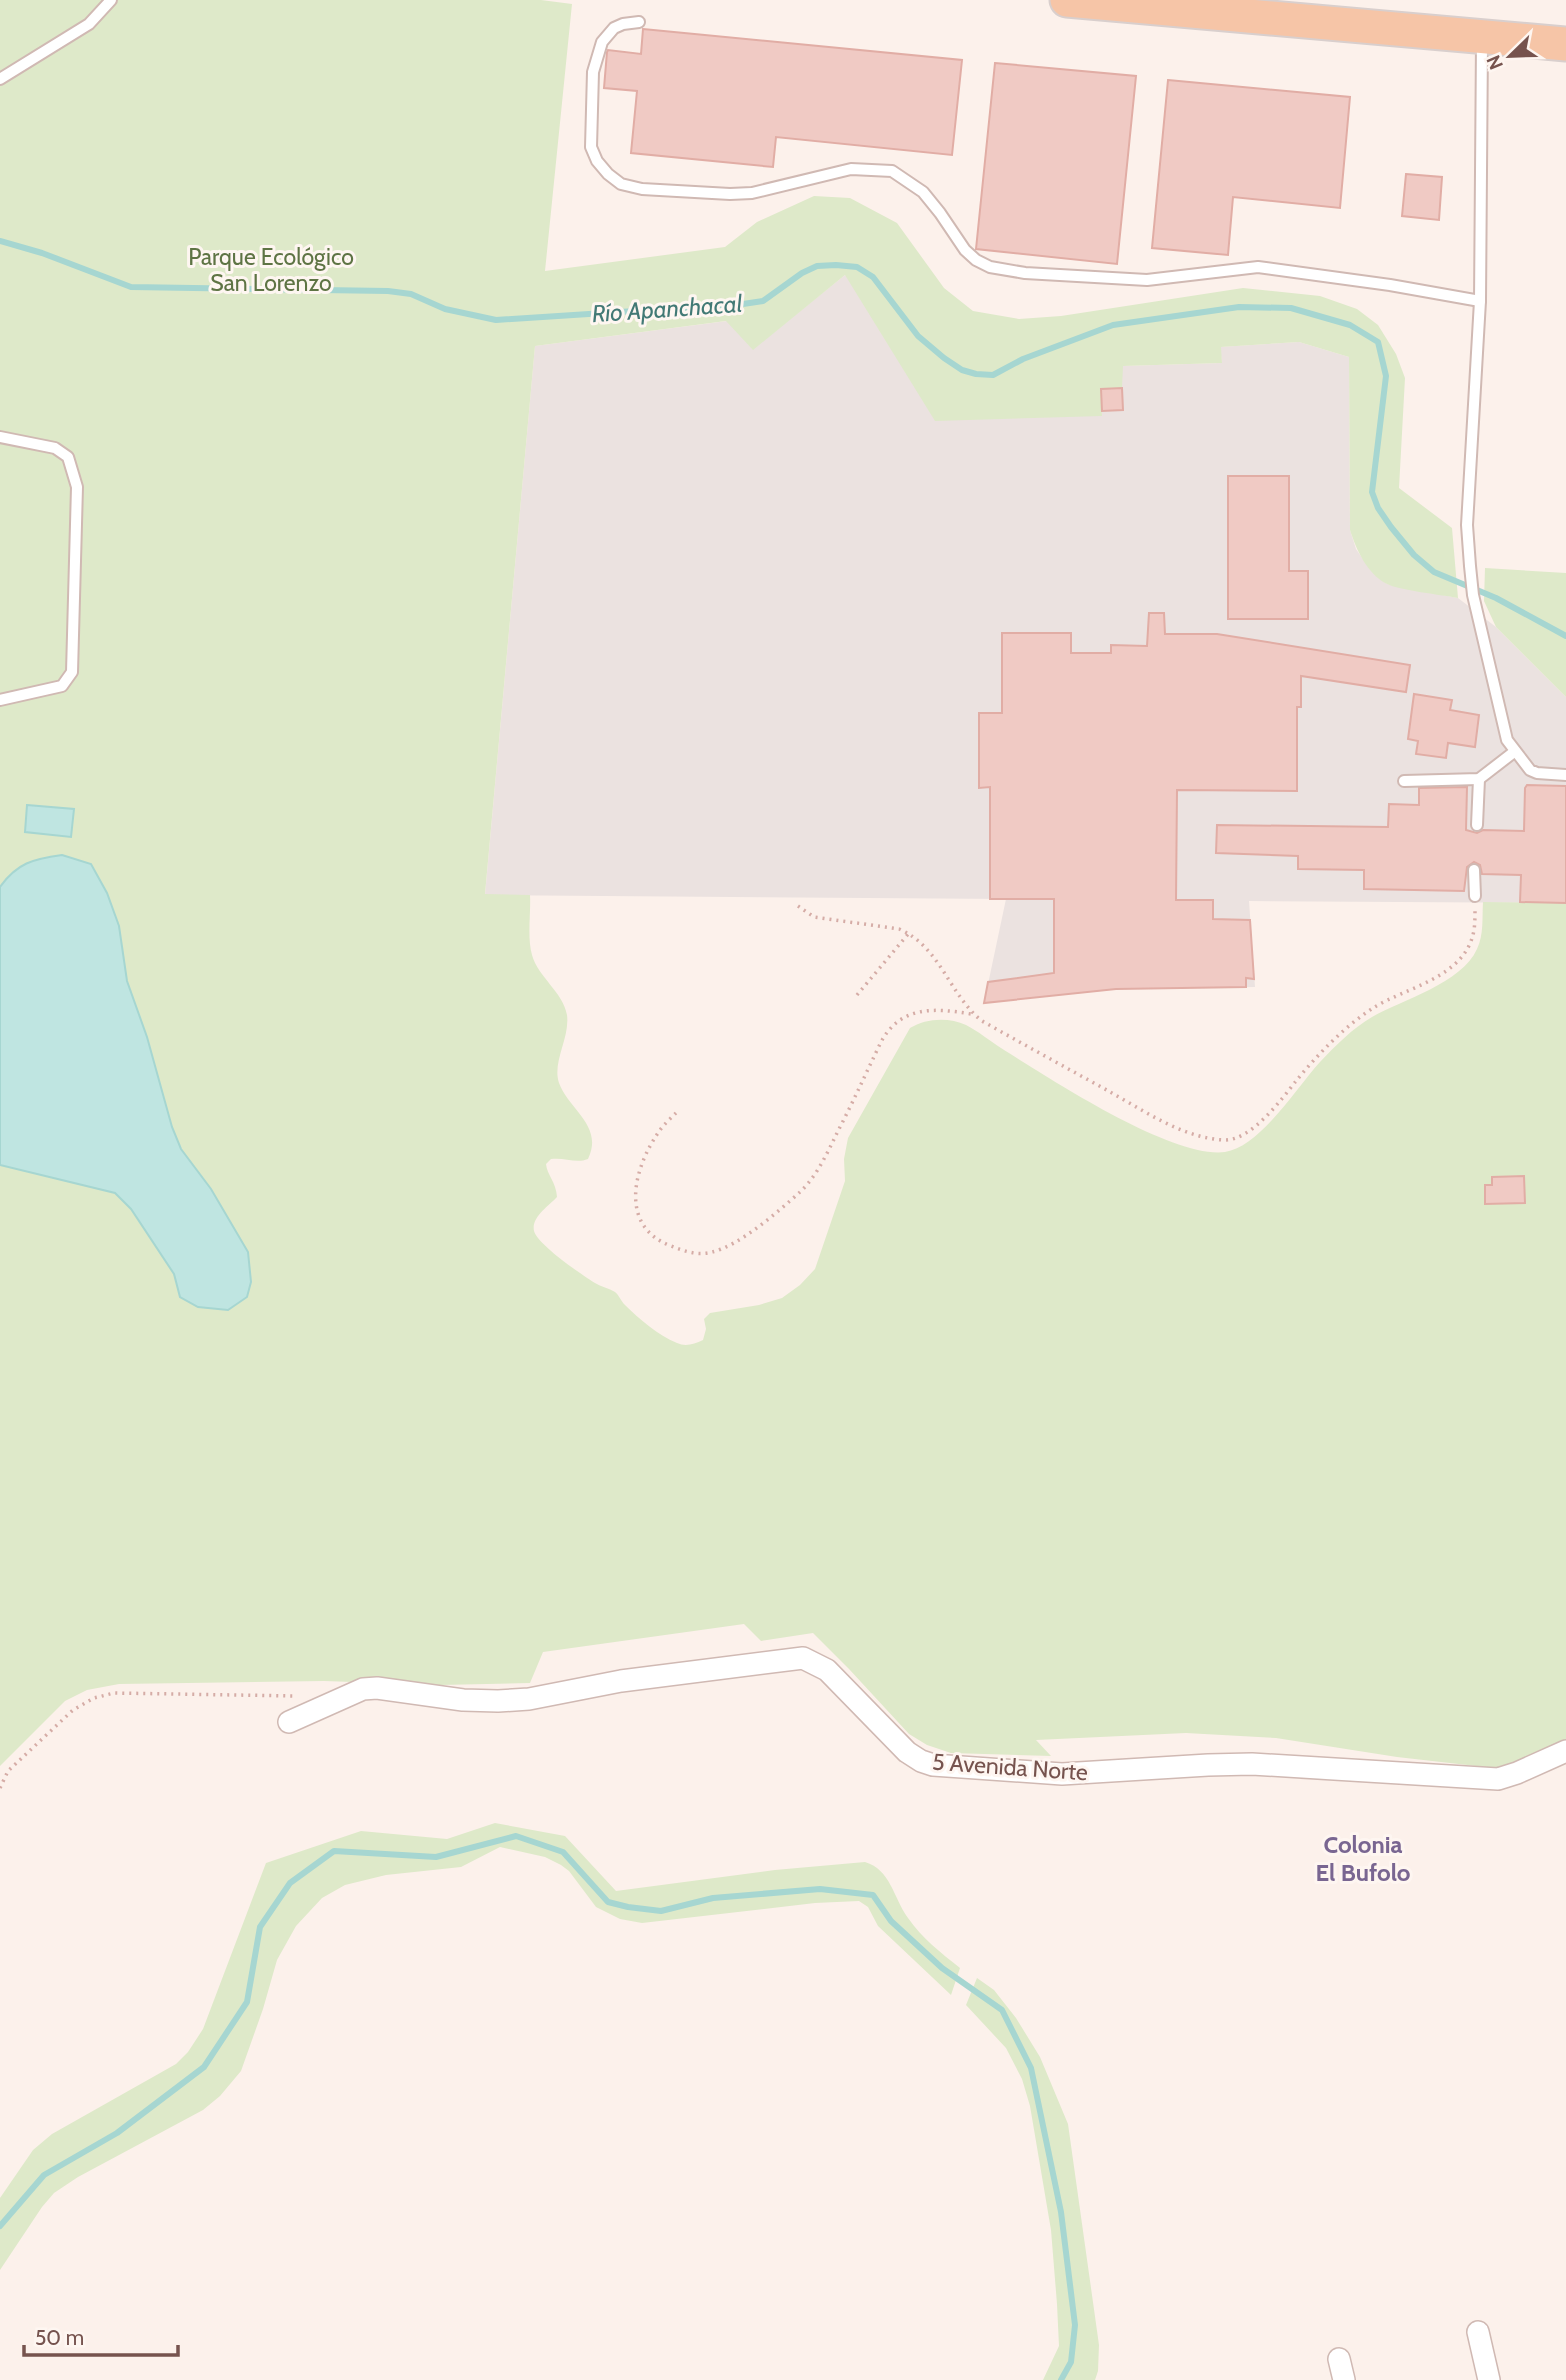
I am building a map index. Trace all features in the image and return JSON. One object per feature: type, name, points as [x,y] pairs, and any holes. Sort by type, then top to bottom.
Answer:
[{"type":"main road","points":[[1068,0],[1566,44]]},
{"type":"street","name":"5 Avenida Norte","points":[[289,1722],[363,1689],[377,1688],[463,1700],[529,1699],[621,1681],[803,1658],[827,1670],[908,1752],[933,1765],[1062,1774],[1252,1764],[1498,1779],[1566,1751]]},
{"type":"street","points":[[1478,2332],[1489,2380]]},
{"type":"street","points":[[1339,2359],[1344,2380]]},
{"type":"lane","points":[[0,79],[89,24],[111,0]]},
{"type":"lane","points":[[639,22],[624,24],[614,29],[602,42],[593,72],[591,147],[597,161],[621,184],[642,189],[752,193],[850,169],[892,171],[923,192],[965,250],[990,267],[1025,274],[1147,280],[1258,267],[1390,285],[1480,301]]},
{"type":"lane","points":[[1482,35],[1480,301],[1467,525],[1469,552],[1474,595],[1503,731],[1514,752],[1530,770],[1566,775]]},
{"type":"lane","points":[[0,437],[55,447],[68,457],[77,487],[72,672],[62,686],[0,700]]},
{"type":"lane","points":[[1404,781],[1479,779],[1514,752]]},
{"type":"lane","points":[[1477,825],[1479,779]]},
{"type":"lane","points":[[1474,870],[1475,896]]},
{"type":"path","points":[[798,906],[814,917],[899,929],[909,933],[933,954],[973,1014],[982,1021],[1158,1119],[1191,1133],[1230,1140],[1255,1127],[1321,1051],[1358,1020],[1373,1009],[1441,976],[1462,955],[1474,930],[1475,896]]},
{"type":"path","points":[[857,995],[909,933]]},
{"type":"path","points":[[677,1113],[659,1131],[645,1157],[635,1184],[636,1209],[647,1230],[663,1243],[689,1253],[709,1253],[736,1242],[801,1191],[813,1177],[824,1160],[886,1031],[897,1021],[926,1010],[973,1014]]},
{"type":"path","points":[[0,1788],[9,1771],[64,1718],[94,1698],[114,1693],[303,1696]]},
{"type":"shaded area","points":[[845,275],[1102,415],[1101,389],[1123,366],[1222,363],[1220,347],[1299,342],[1349,357],[1350,530],[1356,549],[1369,568],[1387,584],[1458,598],[1496,627],[1566,697],[1566,903],[1249,901],[1255,987],[1116,989],[984,1003],[1006,899],[485,895],[535,346],[727,321],[753,349]]},
{"type":"green space","name":"Parque Ecológico San Lorenzo","points":[[0,0],[541,0],[572,4],[545,271],[725,247],[757,222],[814,196],[850,198],[897,223],[944,288],[973,311],[1019,319],[1061,316],[1243,288],[1320,296],[1357,309],[1378,325],[1396,354],[1405,378],[1399,488],[1452,528],[1458,598],[1387,584],[1374,574],[1363,560],[1350,530],[1349,357],[1299,342],[1221,347],[1222,363],[1123,366],[1122,388],[1101,389],[1102,416],[935,421],[845,275],[753,350],[726,321],[535,346],[485,894],[530,895],[529,933],[532,955],[539,970],[561,999],[567,1015],[557,1075],[559,1083],[592,1137],[588,1159],[551,1159],[546,1164],[557,1197],[538,1216],[534,1231],[543,1244],[571,1267],[615,1292],[636,1316],[649,1326],[670,1340],[687,1345],[703,1340],[706,1329],[704,1319],[710,1313],[759,1305],[782,1298],[800,1285],[815,1269],[845,1181],[844,1159],[848,1138],[910,1028],[930,1021],[959,1022],[1079,1096],[1143,1130],[1202,1151],[1225,1152],[1238,1148],[1264,1128],[1320,1062],[1358,1026],[1458,972],[1469,961],[1479,944],[1483,902],[1566,903],[1566,1739],[1513,1765],[1494,1768],[1397,1757],[1276,1738],[1186,1733],[1036,1740],[1051,1756],[951,1753],[927,1745],[909,1734],[813,1633],[761,1641],[744,1624],[543,1652],[530,1683],[440,1685],[324,1681],[119,1684],[87,1690],[65,1701],[0,1766]]},
{"type":"green space","points":[[1485,568],[1566,573],[1566,697],[1496,627],[1484,601]]},
{"type":"green space","points":[[495,1823],[565,1836],[616,1891],[775,1870],[865,1862],[881,1871],[919,1932],[960,1968],[951,1995],[878,1926],[868,1907],[859,1901],[815,1903],[642,1923],[620,1919],[596,1907],[569,1871],[561,1865],[545,1857],[500,1847],[461,1867],[386,1875],[345,1885],[322,1898],[296,1926],[277,1960],[241,2071],[220,2096],[203,2110],[78,2177],[54,2193],[0,2270],[0,2198],[33,2150],[52,2134],[176,2064],[188,2052],[203,2029],[266,1863],[361,1831],[447,1839]]},
{"type":"green space","points":[[977,1978],[994,1990],[1016,2018],[1040,2057],[1068,2124],[1099,2345],[1095,2380],[1043,2380],[1059,2346],[1051,2230],[1030,2106],[1022,2079],[1006,2048],[966,2005]]},
{"type":"water","points":[[27,805],[74,809],[71,837],[25,832]]},
{"type":"water","points":[[62,855],[91,864],[107,893],[119,926],[127,981],[147,1037],[172,1127],[181,1149],[211,1189],[248,1252],[251,1282],[247,1297],[228,1310],[198,1307],[180,1297],[174,1274],[131,1209],[115,1193],[0,1165],[0,887],[19,867],[42,858]]},
{"type":"building","points":[[643,29],[962,60],[952,155],[776,137],[773,167],[631,153],[637,91],[604,88],[607,52],[641,54]]},
{"type":"building","points":[[995,63],[1136,76],[1117,264],[976,249]]},
{"type":"building","points":[[1168,80],[1350,97],[1340,208],[1233,197],[1228,255],[1152,248]]},
{"type":"building","points":[[1406,174],[1442,177],[1439,220],[1402,216]]},
{"type":"building","points":[[1122,388],[1123,410],[1102,411],[1101,389]]},
{"type":"building","points":[[1228,476],[1289,476],[1289,571],[1308,571],[1308,619],[1228,619]]},
{"type":"building","points":[[1149,613],[1164,613],[1165,634],[1217,634],[1410,665],[1406,692],[1301,676],[1301,707],[1297,707],[1297,791],[1177,790],[1176,900],[1213,900],[1213,919],[1250,920],[1254,979],[1246,978],[1246,987],[1116,989],[984,1003],[988,982],[1054,973],[1054,899],[990,899],[990,787],[979,788],[979,713],[1002,713],[1002,633],[1071,633],[1071,653],[1111,653],[1111,645],[1147,646]]},
{"type":"building","points":[[1414,694],[1452,700],[1450,710],[1479,715],[1475,747],[1448,743],[1446,758],[1416,754],[1418,741],[1408,739]]},
{"type":"building","points":[[1527,785],[1566,786],[1566,903],[1520,902],[1521,875],[1482,874],[1480,865],[1474,862],[1467,867],[1464,891],[1364,889],[1364,870],[1298,869],[1298,856],[1216,853],[1217,825],[1388,827],[1389,804],[1419,805],[1419,788],[1467,787],[1466,830],[1477,833],[1483,830],[1524,831]]},
{"type":"building","points":[[1524,1176],[1525,1203],[1485,1204],[1485,1185],[1492,1185],[1492,1177]]},
{"type":"waterway","name":"Río Apanchacal","points":[[0,241],[42,253],[131,287],[388,291],[411,294],[445,309],[496,320],[743,304],[763,301],[802,273],[817,266],[857,267],[873,277],[918,336],[944,358],[962,370],[993,375],[1023,359],[1113,325],[1239,307],[1291,308],[1350,325],[1378,342],[1386,376],[1372,492],[1378,508],[1414,555],[1434,572],[1496,598],[1566,636]]},
{"type":"waterway","points":[[0,2226],[44,2175],[117,2133],[204,2067],[247,2002],[260,1927],[290,1883],[334,1851],[436,1857],[516,1836],[563,1852],[608,1902],[628,1907],[661,1911],[713,1898],[820,1889],[873,1895],[891,1921],[942,1968],[1002,2010],[1031,2068],[1061,2212],[1075,2325],[1071,2362],[1061,2380]]},
{"type":"district","name":"Colonia El Bufolo","points":[[1363,1859]]}]
